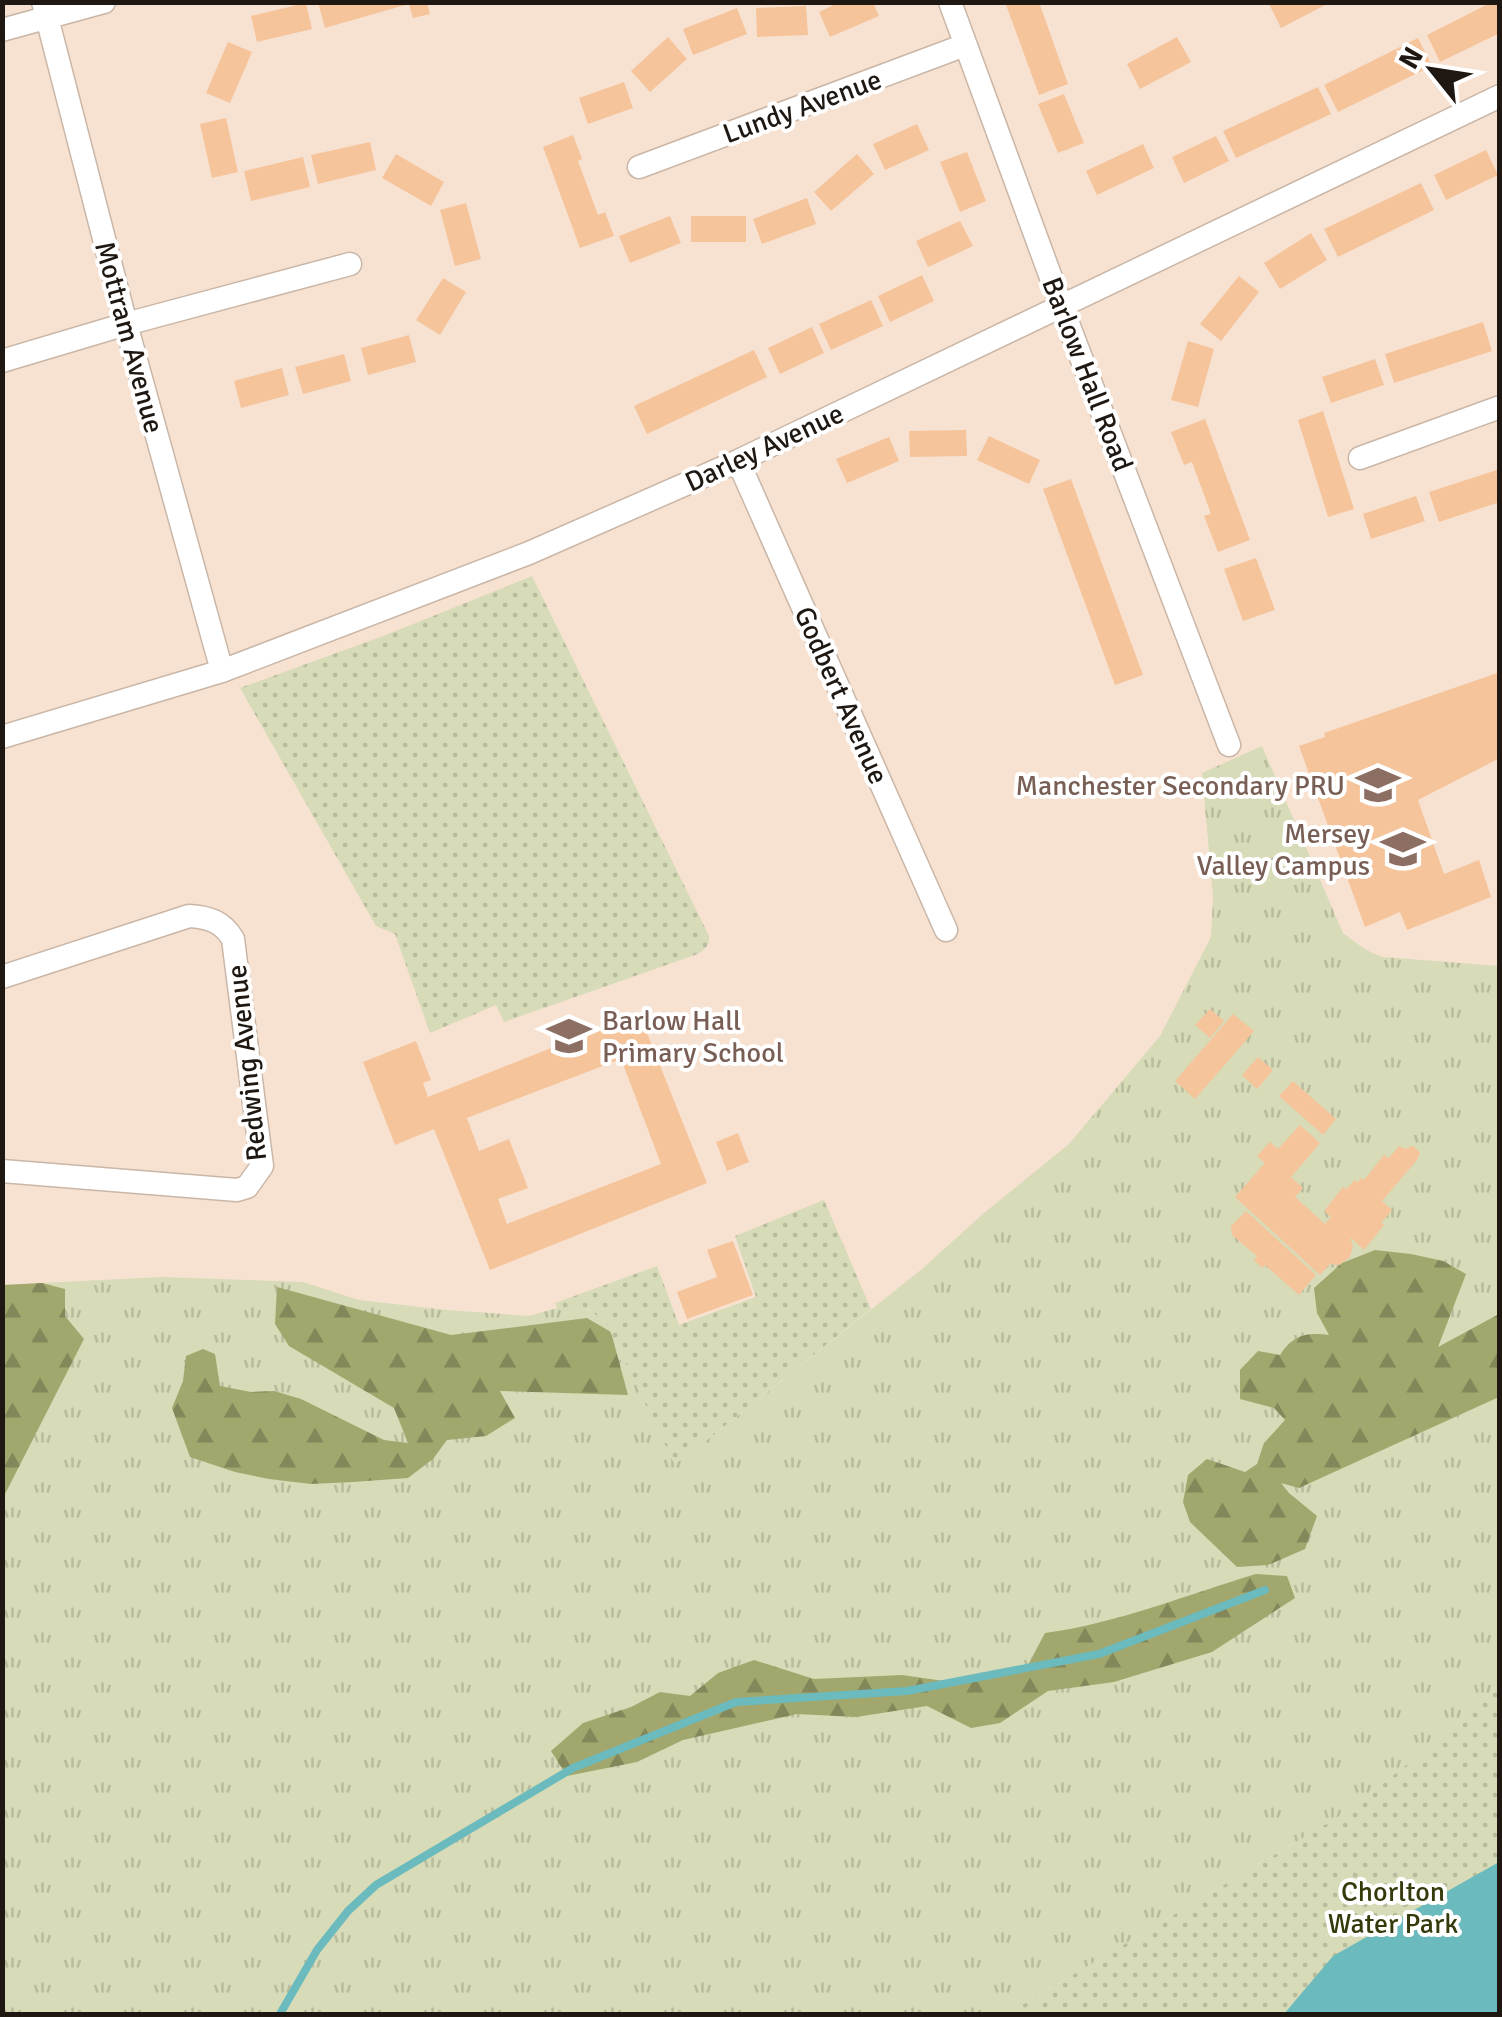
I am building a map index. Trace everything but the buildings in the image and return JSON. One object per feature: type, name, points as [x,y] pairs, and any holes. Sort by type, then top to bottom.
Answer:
[{"type":"street","points":[[2,30],[45,10],[104,2]]},
{"type":"street","name":"Barlow Hall Road","points":[[950,2],[1229,745]]},
{"type":"street","name":"Mottram Avenue","points":[[45,10],[222,671]]},
{"type":"street","name":"Lundy Avenue","points":[[639,167],[966,45]]},
{"type":"street","name":"Darley Avenue","points":[[2,737],[222,671],[529,553],[738,461],[1500,96]]},
{"type":"street","points":[[2,361],[350,264]]},
{"type":"street","points":[[1360,458],[1500,407]]},
{"type":"street","name":"Godbert Avenue","points":[[738,461],[946,930]]},
{"type":"street","name":"Redwing Avenue","points":[[2,978],[189,916],[206,917],[227,928],[233,939],[262,1166],[247,1187],[238,1190],[2,1171]]},
{"type":"green space","points":[[532,576],[709,936],[709,943],[695,955],[504,1022],[496,1005],[430,1033],[395,934],[376,926],[240,688]]},
{"type":"green space","points":[[1262,746],[1343,933],[1383,957],[1499,966],[1499,1687],[1348,1811],[1007,2014],[3,2014],[3,1285],[161,1277],[303,1282],[359,1300],[447,1310],[529,1316],[557,1308],[580,1307],[597,1313],[610,1329],[674,1463],[682,1460],[922,1269],[1069,1144],[1160,1036],[1211,937],[1213,897],[1202,773]]},
{"type":"green space","points":[[824,1200],[871,1309],[674,1463],[606,1323],[589,1309],[557,1308],[555,1303],[657,1266],[679,1325],[756,1297],[735,1236]]},
{"type":"green space","points":[[1375,1250],[1443,1261],[1466,1274],[1438,1347],[1499,1314],[1499,1397],[1299,1488],[1281,1483],[1317,1516],[1305,1549],[1268,1565],[1237,1567],[1190,1522],[1183,1502],[1188,1475],[1207,1459],[1245,1472],[1257,1464],[1264,1443],[1285,1420],[1274,1408],[1240,1399],[1240,1370],[1258,1351],[1280,1355],[1301,1336],[1329,1335],[1317,1313],[1314,1288],[1342,1263]]},
{"type":"green space","points":[[42,1283],[65,1289],[65,1316],[84,1339],[3,1498],[3,1285]]},
{"type":"green space","points":[[277,1287],[451,1335],[587,1318],[611,1332],[628,1395],[500,1391],[515,1418],[486,1436],[447,1440],[433,1459],[408,1478],[311,1484],[235,1472],[190,1457],[172,1408],[183,1381],[186,1356],[203,1349],[215,1354],[220,1386],[251,1392],[274,1391],[301,1399],[384,1440],[408,1443],[394,1408],[289,1346],[275,1324]]},
{"type":"green space","points":[[1256,1574],[1287,1576],[1295,1598],[1212,1652],[1114,1682],[1048,1691],[1000,1723],[971,1728],[927,1706],[856,1717],[797,1714],[683,1740],[637,1762],[567,1776],[551,1751],[583,1723],[631,1707],[660,1692],[690,1696],[718,1673],[754,1660],[814,1679],[902,1675],[944,1681],[1028,1665],[1045,1633],[1125,1616]]},
{"type":"green space","name":"Chorlton Water Park","points":[[1499,1687],[1499,2014],[1007,2014],[1348,1811]]},
{"type":"water","name":"Chorlton Water Park","points":[[1499,1862],[1499,2014],[1284,2014],[1333,1956]]},
{"type":"waterway","points":[[280,2014],[317,1950],[348,1911],[376,1885],[573,1768],[736,1702],[907,1691],[1099,1654],[1265,1590]]},
{"type":"place","name":"Manchester Secondary PRU","points":[[1378,785]]},
{"type":"place","name":"Mersey Valley Campus","points":[[1403,849]]},
{"type":"place","name":"Barlow Hall Primary School","points":[[569,1036]]}]
